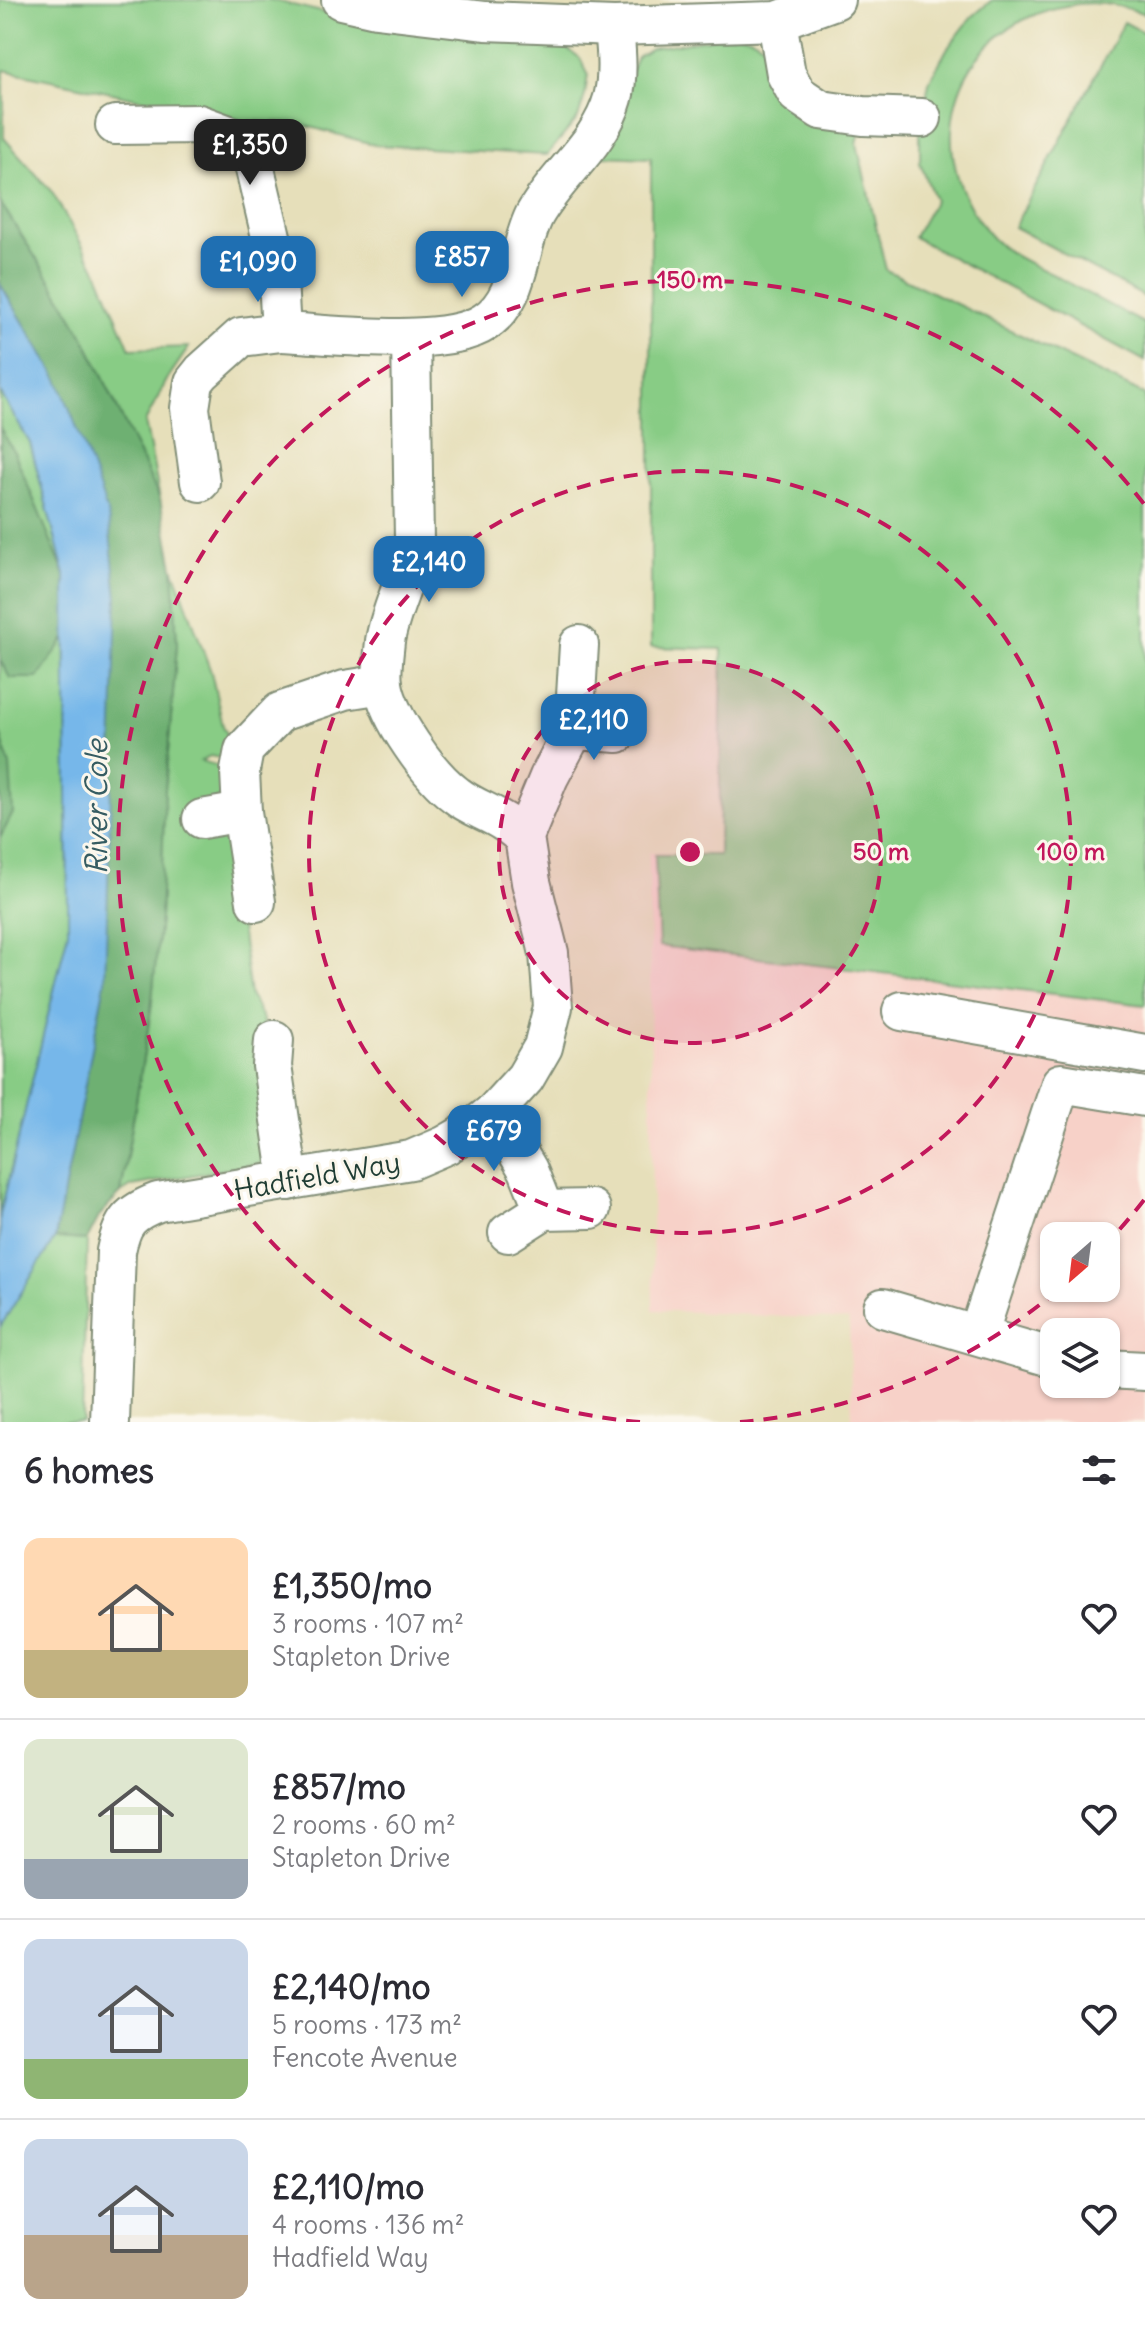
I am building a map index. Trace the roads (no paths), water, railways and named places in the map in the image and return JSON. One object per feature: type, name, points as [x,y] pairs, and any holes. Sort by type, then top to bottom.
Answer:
[{"type":"street","points":[[341,0],[376,8],[485,21],[614,26],[777,21],[835,0]]},
{"type":"street","points":[[777,21],[786,74],[797,94],[821,110],[863,116],[922,118]]},
{"type":"street","points":[[200,482],[190,408],[191,392],[202,372],[241,337],[281,332],[411,338],[459,333],[485,322],[504,305],[534,215],[559,179],[593,140],[613,99],[616,61],[614,26]]},
{"type":"street","points":[[115,125],[199,124],[253,143],[273,245],[281,332]]},
{"type":"street","points":[[411,338],[414,541],[412,560],[390,618],[383,684],[395,717],[431,771],[454,794],[524,837],[549,777],[574,730],[579,645]]},
{"type":"street","points":[[256,902],[242,812],[240,771],[244,750],[280,712],[345,690],[383,684]]},
{"type":"street","points":[[574,730],[618,733]]},
{"type":"street","points":[[202,819],[242,812]]},
{"type":"street","name":"Hadfield Way","points":[[110,1422],[116,1251],[122,1226],[131,1215],[158,1202],[411,1160],[470,1131],[494,1112],[525,1078],[543,1047],[553,1007],[549,953],[531,882],[524,837]]},
{"type":"street","points":[[902,1011],[1145,1054]]},
{"type":"street","points":[[274,1040],[272,1066],[289,1181]]},
{"type":"street","points":[[978,1335],[1061,1083],[1145,1097]]},
{"type":"street","points":[[494,1112],[528,1170],[544,1210]]},
{"type":"street","points":[[508,1233],[544,1210],[591,1209]]},
{"type":"street","points":[[883,1308],[1040,1354]]},
{"type":"street","points":[[1120,1370],[1145,1371]]},
{"type":"water","name":"River Cole","points":[[0,284],[58,379],[92,467],[108,514],[117,598],[105,982],[55,1238],[0,1327],[0,1215],[68,932],[68,905],[65,575],[30,443],[0,392]]}]
